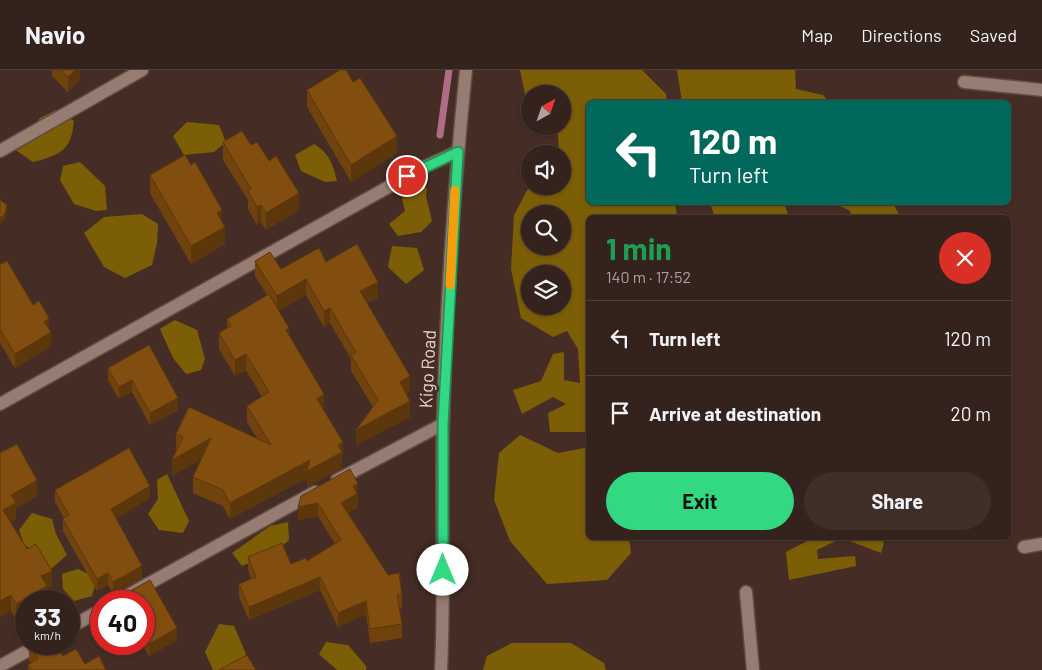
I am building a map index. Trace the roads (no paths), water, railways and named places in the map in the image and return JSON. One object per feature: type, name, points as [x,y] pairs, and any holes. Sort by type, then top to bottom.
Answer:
[{"type":"street","points":[[0,151],[142,70]]},
{"type":"street","name":"Kigo Road","points":[[441,670],[443,622],[443,424],[458,152],[466,70]]},
{"type":"street","points":[[964,82],[1042,90]]},
{"type":"street","points":[[0,404],[424,167],[458,152]]},
{"type":"street","points":[[137,590],[390,451],[443,424]]},
{"type":"street","points":[[1024,547],[1042,544]]},
{"type":"street","points":[[746,592],[754,670]]},
{"type":"street","points":[[2,665],[20,655]]},
{"type":"waterway","points":[[440,135],[449,70]]}]
